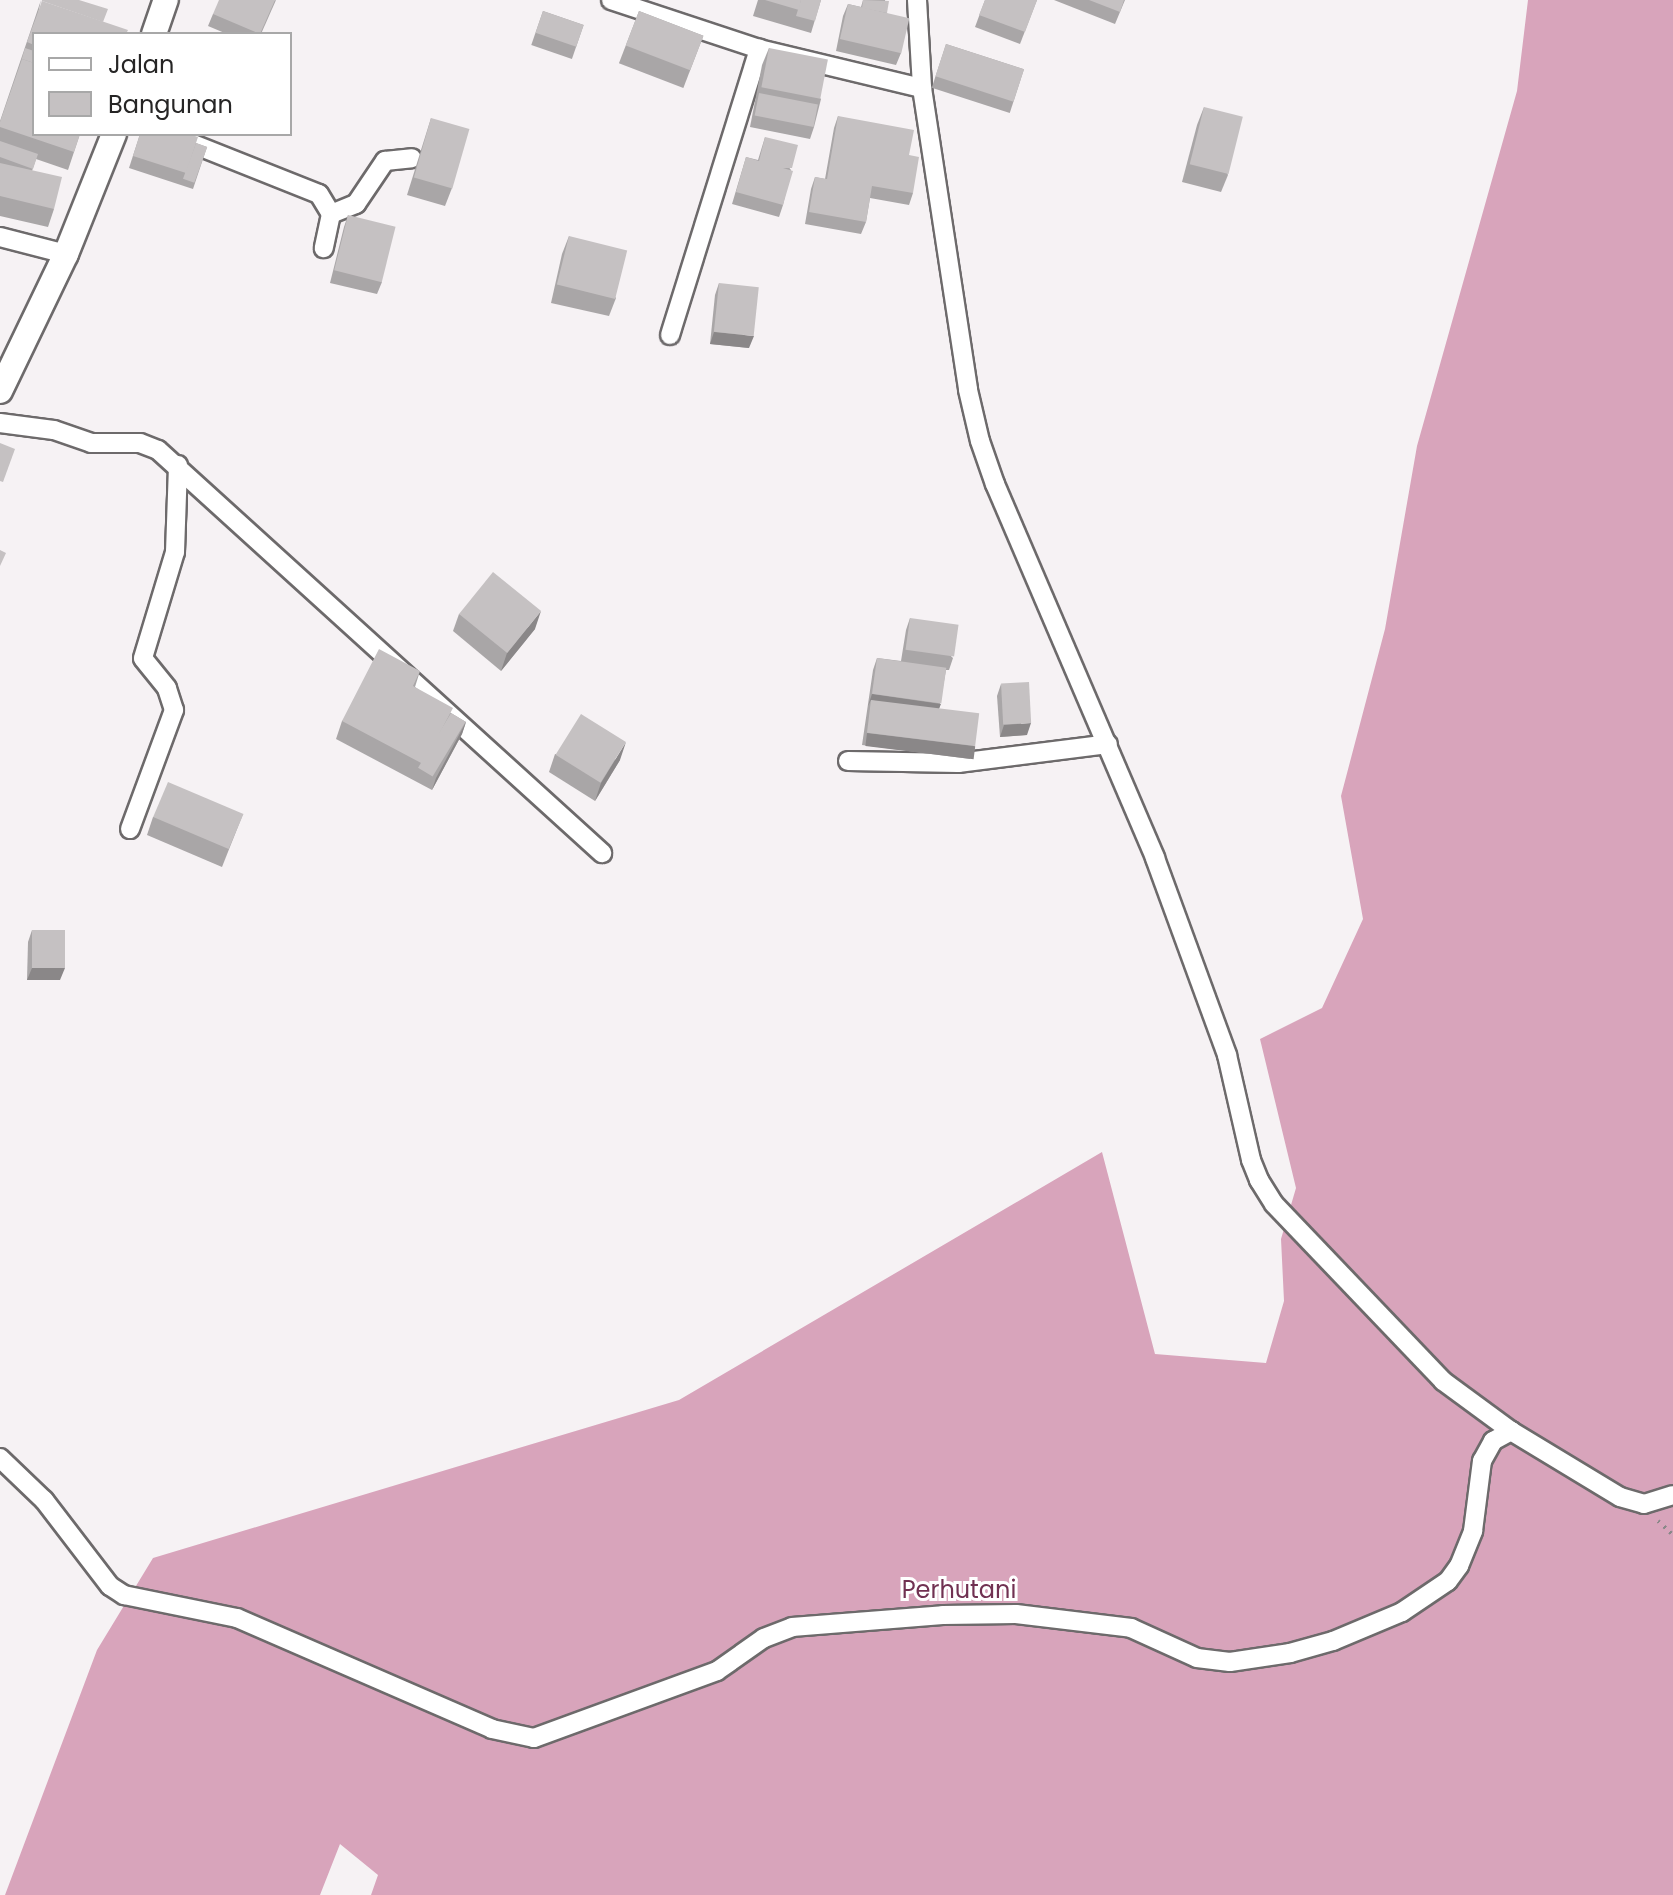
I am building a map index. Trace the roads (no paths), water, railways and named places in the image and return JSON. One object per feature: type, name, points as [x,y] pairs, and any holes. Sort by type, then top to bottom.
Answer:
[{"type":"street","points":[[155,32],[166,0]]},
{"type":"street","points":[[611,0],[759,49],[922,88]]},
{"type":"street","points":[[917,0],[922,88],[968,390],[980,441],[995,484],[1108,744],[1227,1055],[1251,1160],[1259,1180],[1274,1204],[1443,1381],[1511,1431],[1631,1502],[1655,1503],[1673,1495]]},
{"type":"street","points":[[670,335],[759,49]]},
{"type":"street","points":[[0,391],[66,254],[113,136]]},
{"type":"street","points":[[173,136],[308,187],[327,203],[331,214],[324,248]]},
{"type":"street","points":[[331,214],[356,204],[385,161],[392,157],[412,158]]},
{"type":"street","points":[[0,237],[66,254]]},
{"type":"street","points":[[0,423],[54,430],[91,443],[146,445],[178,465],[602,853]]},
{"type":"street","points":[[130,829],[174,710],[167,688],[143,658],[175,552],[178,465]]},
{"type":"street","points":[[848,761],[958,763],[1108,744]]},
{"type":"street","points":[[0,1458],[25,1479],[110,1586],[124,1595],[237,1618],[492,1729],[534,1738],[717,1671],[775,1632],[806,1625],[956,1614],[1016,1614],[1131,1628],[1197,1658],[1230,1662],[1278,1655],[1333,1641],[1402,1612],[1448,1581],[1459,1566],[1473,1531],[1480,1474],[1487,1450],[1501,1435],[1511,1431]]},
{"type":"park label","name":"Perhutani","points":[[959,1590]]}]
